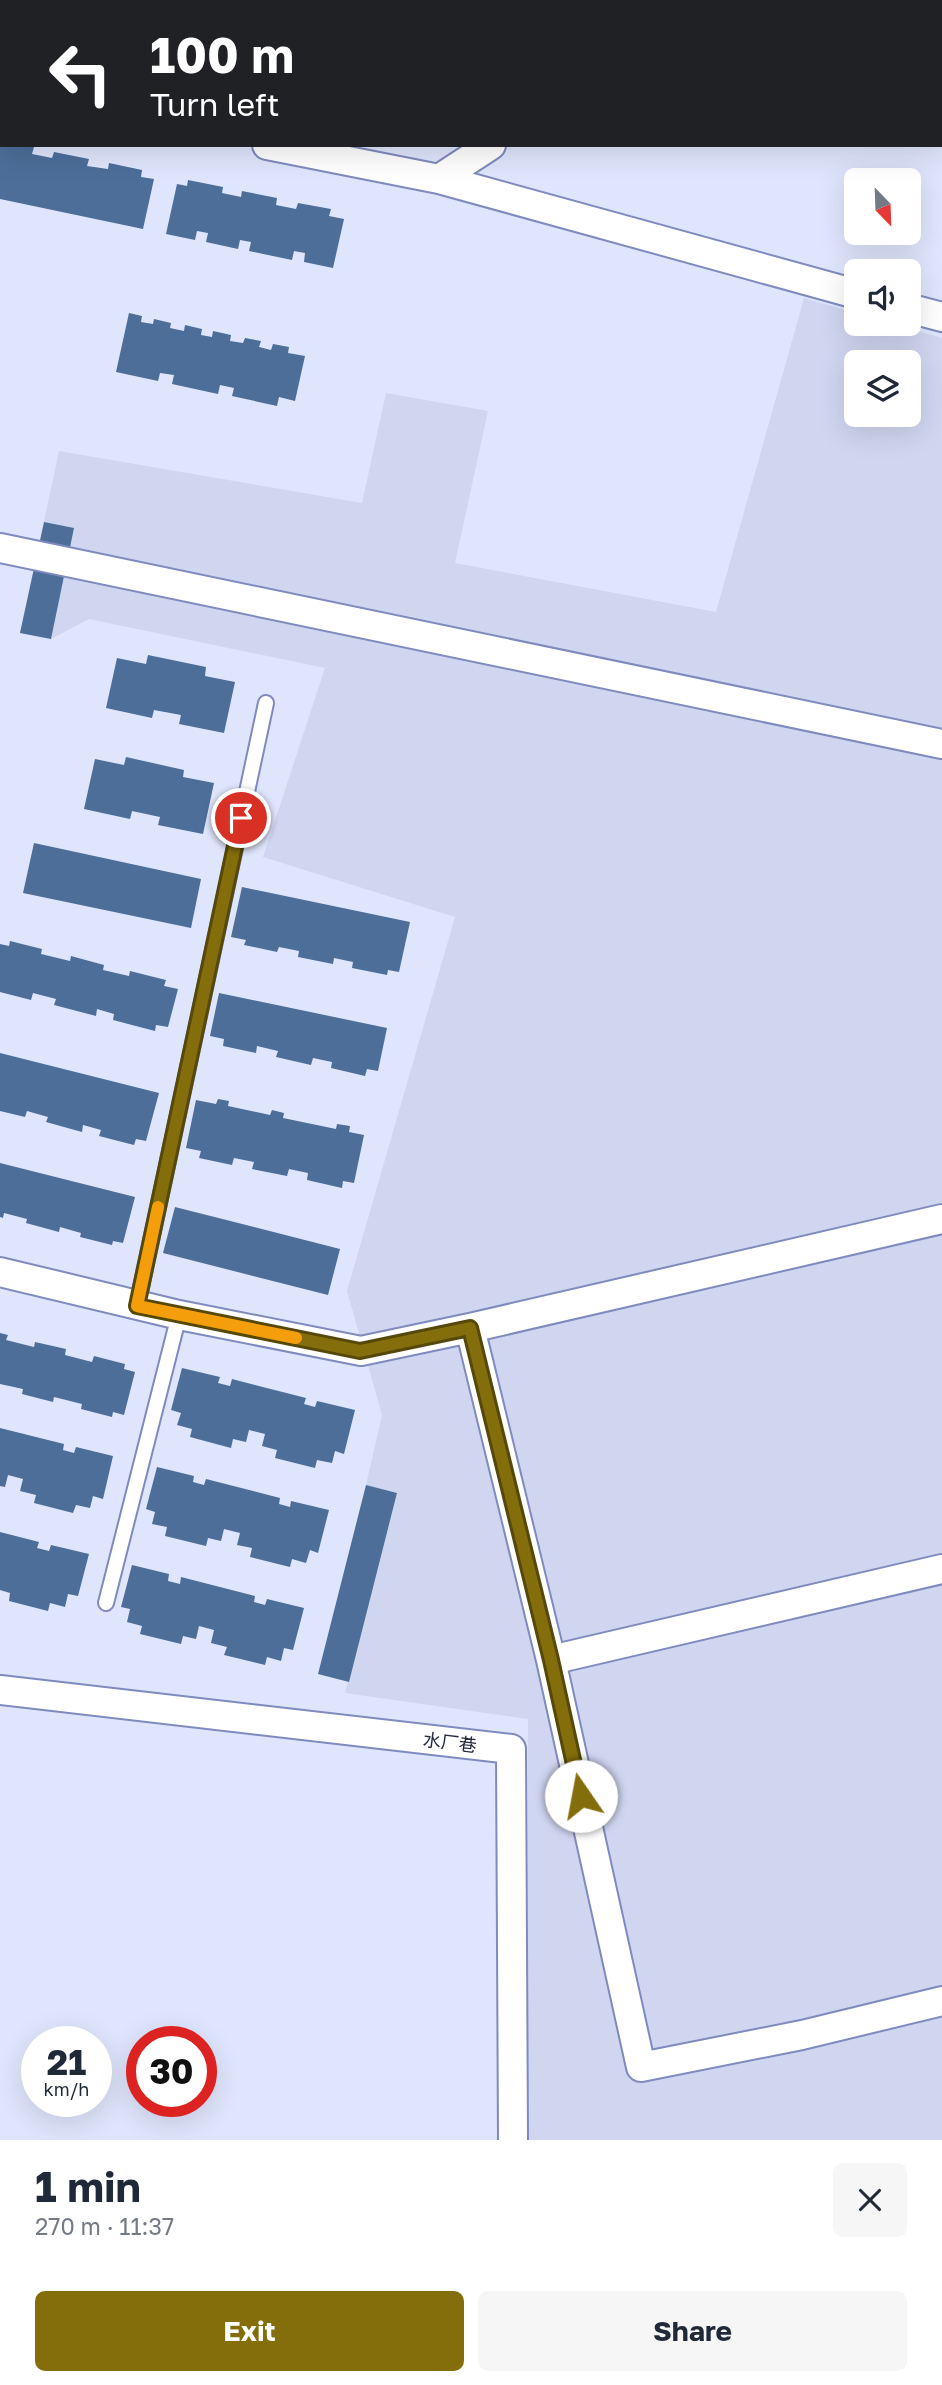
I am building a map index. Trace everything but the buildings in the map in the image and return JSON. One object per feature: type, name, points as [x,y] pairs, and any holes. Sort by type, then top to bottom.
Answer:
[{"type":"street","points":[[277,147],[439,180],[844,291]]},
{"type":"street","points":[[439,180],[488,147]]},
{"type":"street","points":[[921,311],[942,317]]},
{"type":"street","points":[[0,548],[942,744]]},
{"type":"street","points":[[0,1272],[137,1306],[360,1351],[942,1219]]},
{"type":"street","points":[[470,1328],[551,1660],[641,2067],[802,2035],[942,2001]]},
{"type":"street","points":[[551,1660],[942,1569]]},
{"type":"street","name":"水厂巷","points":[[0,1690],[511,1749],[513,2140]]},
{"type":"lane","points":[[137,1306],[265,703]]},
{"type":"lane","points":[[106,1603],[179,1315]]},
{"type":"shaded area","points":[[804,298],[844,310],[844,336],[921,336],[921,332],[942,338],[942,2140],[527,2140],[528,1719],[345,1693],[397,1493],[366,1485],[382,1415],[347,1291],[455,917],[263,857],[325,668],[89,619],[51,639],[20,633],[59,451],[362,503],[386,393],[488,411],[455,563],[716,612]]},
{"type":"slow traffic","points":[[158,1207],[137,1306],[296,1338]]},
{"type":"route","points":[[241,818],[137,1306],[360,1351],[470,1328],[551,1660],[581,1796]]}]
